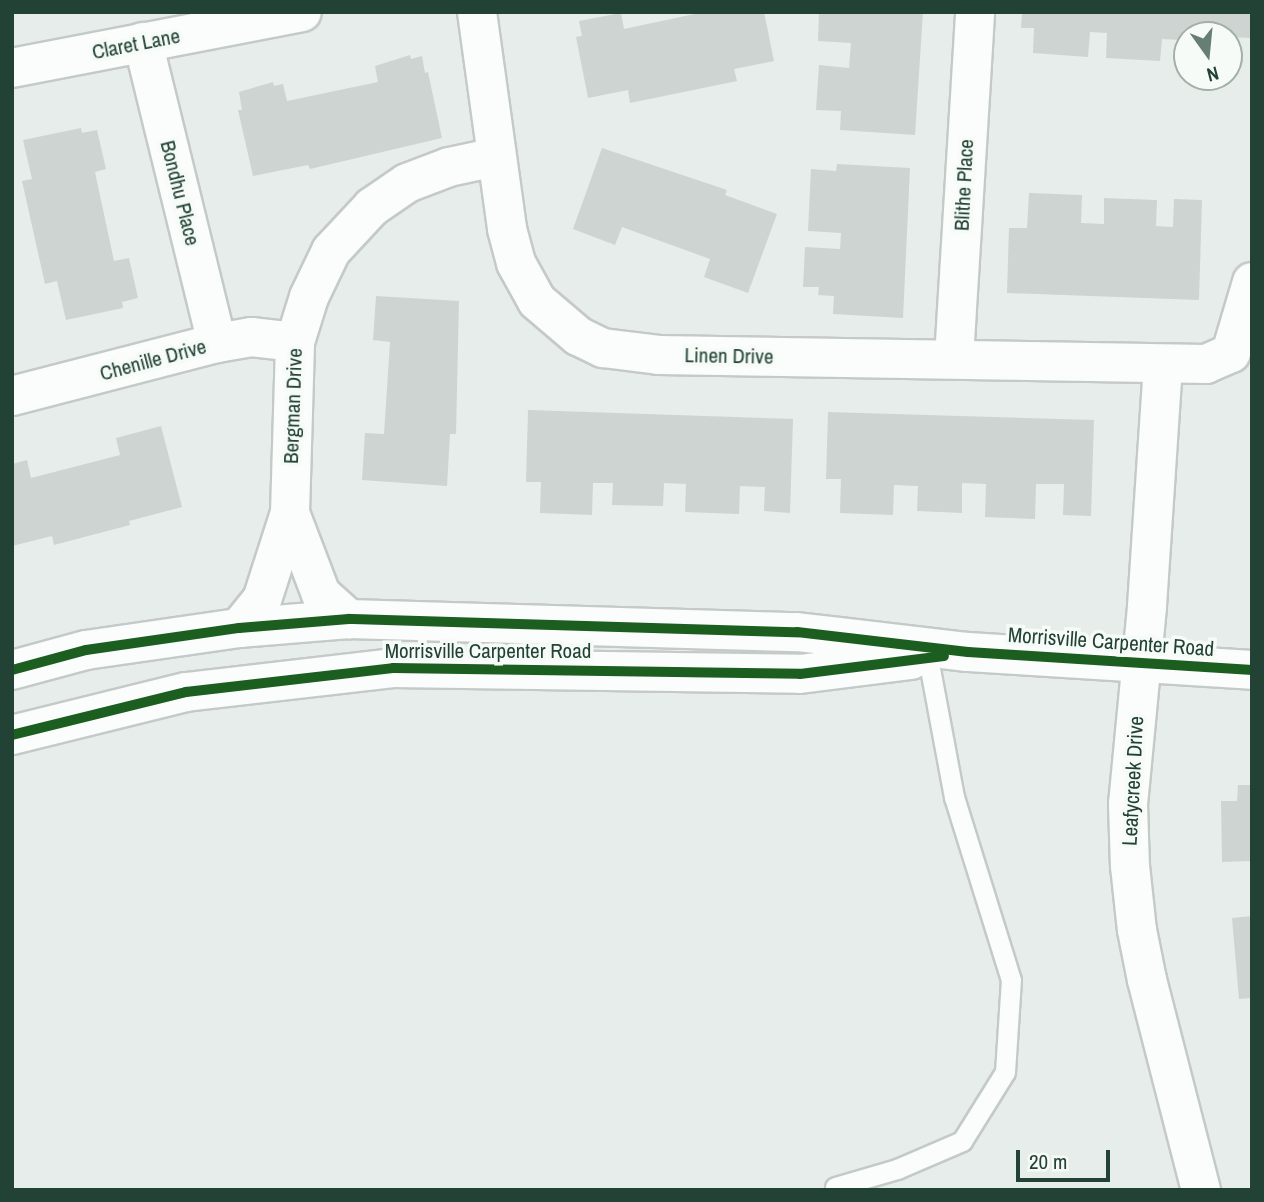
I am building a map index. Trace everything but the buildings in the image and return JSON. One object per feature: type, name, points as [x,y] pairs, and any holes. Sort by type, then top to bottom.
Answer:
[{"type":"street","name":"Claret Lane","points":[[12,68],[302,12]]},
{"type":"street","name":"Linen Drive","points":[[477,12],[507,229],[516,263],[537,301],[556,320],[578,336],[603,348],[659,355],[1206,364],[1231,353],[1252,282]]},
{"type":"street","name":"Blithe Place","points":[[954,358],[975,12]]},
{"type":"street","name":"Bondhu Place","points":[[143,42],[217,343]]},
{"type":"street","name":"Bergman Drive","points":[[239,628],[262,600],[290,513],[295,342],[309,297],[331,251],[372,207],[407,183],[449,166],[496,157]]},
{"type":"street","name":"Chenille Drive","points":[[12,396],[217,343],[251,337],[295,342]]},
{"type":"street","name":"Leafycreek Drive","points":[[1163,365],[1142,664],[1128,804],[1137,929],[1201,1190]]},
{"type":"street","name":"Bergman Drive","points":[[290,513],[321,594],[349,620]]},
{"type":"street","name":"Morrisville Carpenter Road","points":[[12,670],[86,650],[239,628],[349,620],[797,632],[968,652],[1252,670]]},
{"type":"street","name":"Morrisville Carpenter Road","points":[[12,735],[186,692],[393,668],[800,674],[968,652]]},
{"type":"lane","points":[[835,1187],[897,1169],[962,1140],[1005,1072],[1011,980],[954,797],[928,658]]},
{"type":"cycle path","points":[[12,670],[86,650],[239,628],[349,619],[797,632],[968,652],[1252,670]]},
{"type":"cycle path","points":[[12,735],[186,692],[393,668],[800,674],[944,656]]}]
